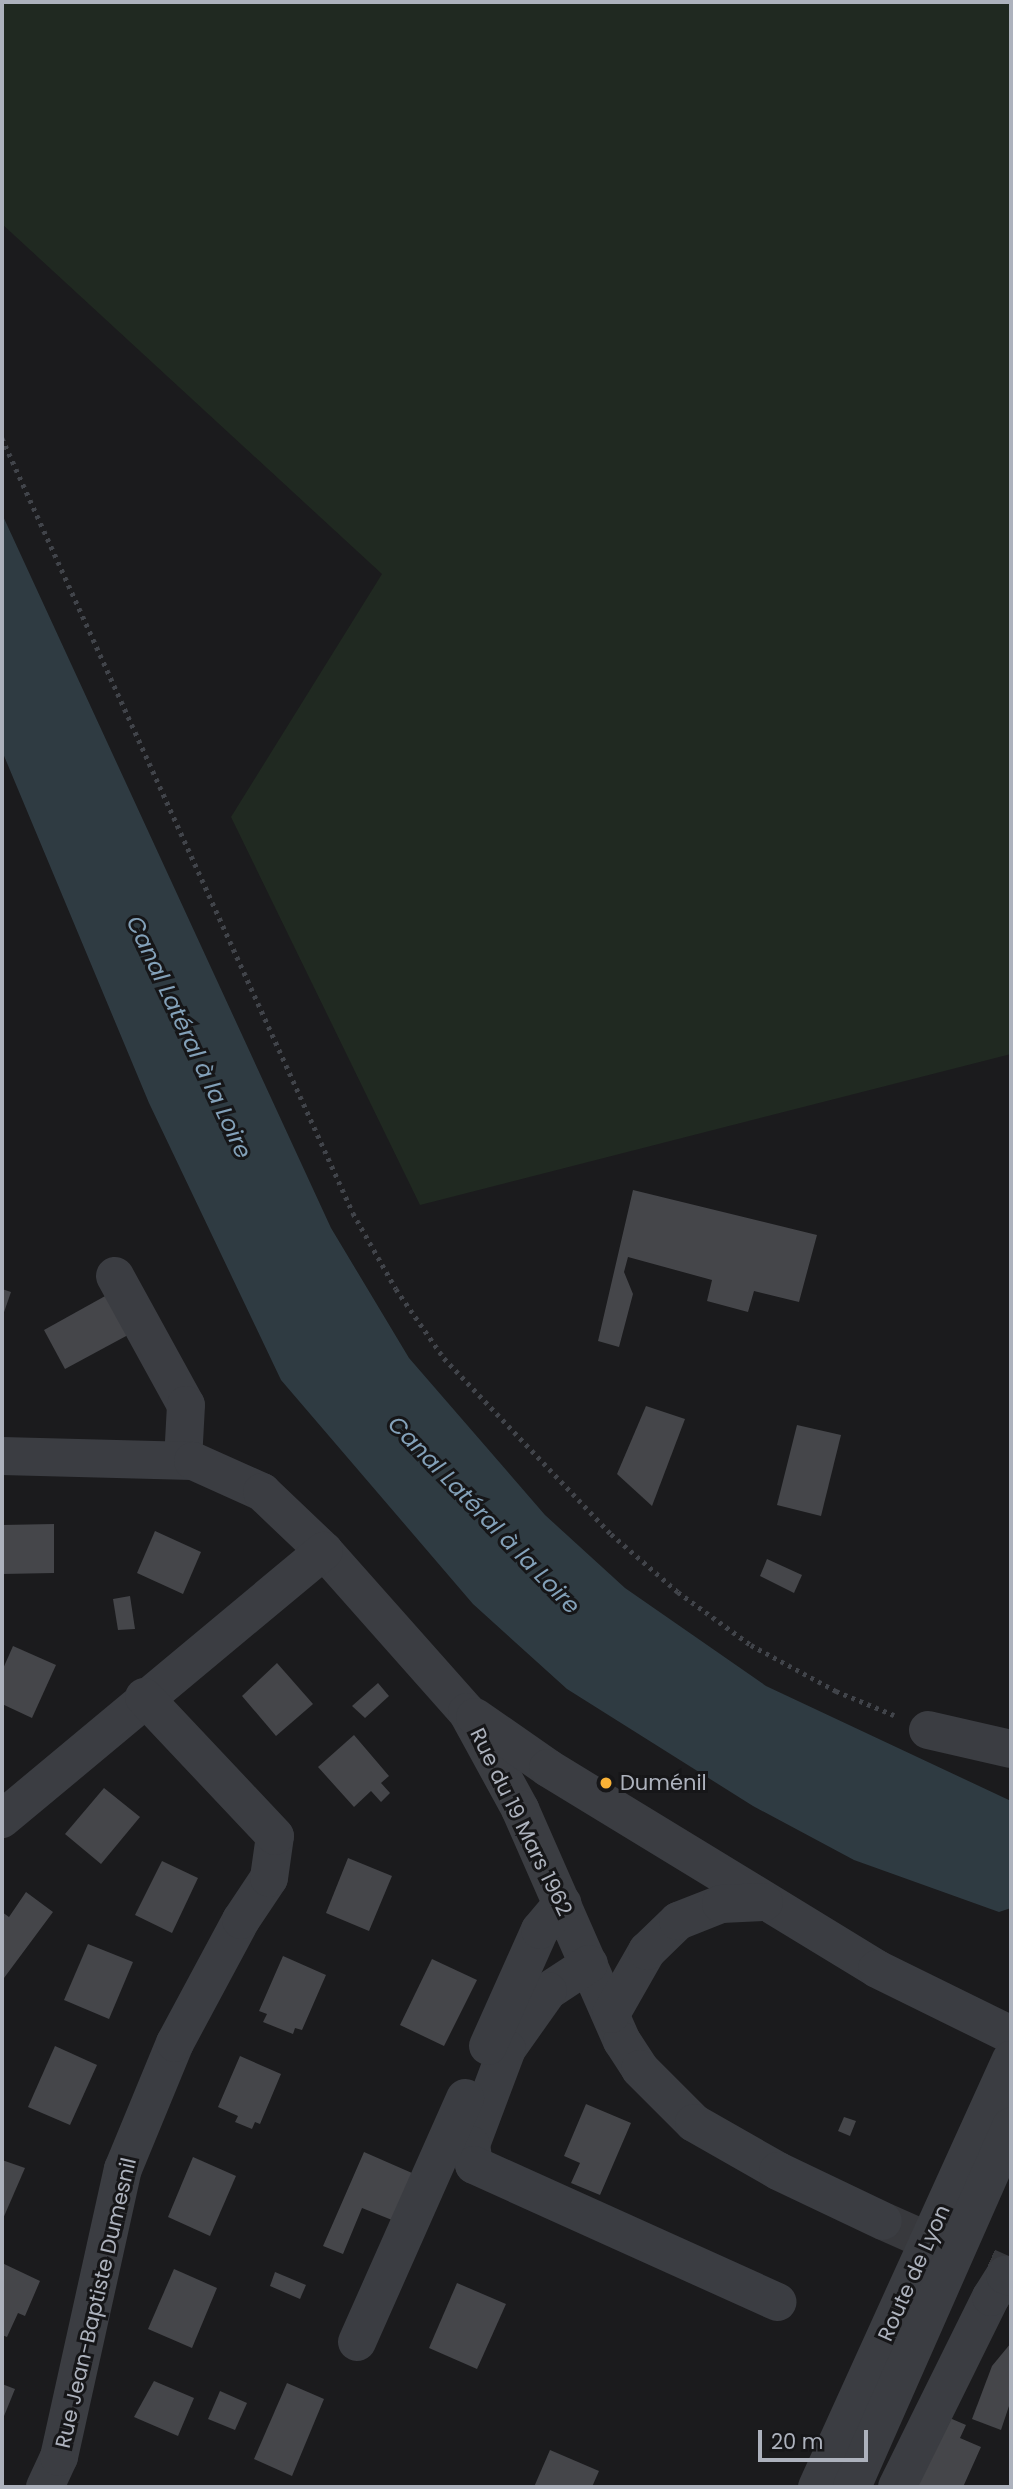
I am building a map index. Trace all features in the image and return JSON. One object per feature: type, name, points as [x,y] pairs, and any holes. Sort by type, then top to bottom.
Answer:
[{"type":"street","points":[[115,1276],[186,1405],[183,1460]]},
{"type":"street","name":"Rue du 19 Mars 1962","points":[[2,1456],[183,1460],[262,1492],[324,1551],[467,1712],[520,1809],[611,2014],[640,2069],[694,2123],[778,2171],[883,2221]]},
{"type":"street","points":[[2,1819],[144,1697],[324,1551]]},
{"type":"street","name":"Rue Jean-Baptiste Dumesnil","points":[[45,2487],[60,2457],[123,2169],[175,2043],[241,1920],[269,1878],[275,1836],[144,1697]]},
{"type":"street","points":[[467,1712],[548,1768],[764,1902],[877,1969],[1011,2035]]},
{"type":"street","points":[[928,1730],[1011,1749]]},
{"type":"street","points":[[611,2014],[646,1951],[678,1921],[721,1903],[764,1902]]},
{"type":"street","points":[[356,2342],[540,1930],[562,1903]]},
{"type":"street","points":[[589,1964],[548,1991],[507,2049],[471,2145],[474,2165],[778,2302]]},
{"type":"street","name":"Route de Lyon","points":[[817,2487],[1011,2060]]},
{"type":"street","points":[[852,2487],[1011,2127]]},
{"type":"street","points":[[897,2487],[940,2394],[1008,2276]]},
{"type":"path","points":[[2,438],[353,1213],[396,1289],[444,1358],[611,1534],[678,1592],[751,1645],[836,1691],[928,1730]]},
{"type":"shaded area","points":[[2,2],[1011,2],[1011,1054],[420,1205],[231,817],[382,574],[2,224]]},
{"type":"water","name":"Canal Latéral à la Loire","points":[[2,514],[331,1228],[409,1358],[545,1515],[625,1588],[766,1686],[1011,1801],[1011,1908],[999,1912],[854,1860],[753,1806],[567,1689],[473,1604],[281,1380],[149,1103],[2,751]]},
{"type":"building","points":[[633,1190],[817,1235],[799,1302],[754,1291],[748,1312],[707,1301],[712,1280],[628,1257],[624,1272],[633,1294],[619,1347],[598,1341]]},
{"type":"building","points":[[2,1289],[11,1292],[2,1318]]},
{"type":"building","points":[[107,1295],[128,1335],[65,1369],[44,1330]]},
{"type":"building","points":[[646,1406],[685,1419],[652,1506],[617,1474]]},
{"type":"building","points":[[797,1425],[841,1435],[821,1516],[777,1505]]},
{"type":"building","points":[[54,1524],[54,1573],[2,1574],[2,1525]]},
{"type":"building","points":[[155,1531],[201,1552],[183,1594],[137,1573]]},
{"type":"building","points":[[767,1559],[802,1575],[794,1593],[760,1576]]},
{"type":"building","points":[[130,1596],[135,1629],[118,1630],[113,1599]]},
{"type":"building","points":[[13,1646],[56,1665],[32,1718],[2,1704],[2,1671]]},
{"type":"building","points":[[277,1663],[313,1704],[276,1736],[242,1696]]},
{"type":"building","points":[[378,1683],[389,1696],[365,1718],[352,1706]]},
{"type":"building","points":[[354,1735],[389,1776],[381,1783],[390,1793],[381,1802],[371,1791],[354,1807],[318,1767]]},
{"type":"building","points":[[104,1788],[140,1817],[101,1864],[65,1834]]},
{"type":"building","points":[[348,1858],[392,1876],[369,1931],[326,1913]]},
{"type":"building","points":[[162,1861],[198,1878],[172,1933],[135,1915]]},
{"type":"building","points":[[26,1892],[53,1912],[4,1978],[2,1912],[9,1917]]},
{"type":"building","points":[[88,1944],[133,1962],[109,2019],[64,2000]]},
{"type":"building","points":[[283,1956],[326,1975],[302,2030],[295,2028],[293,2034],[263,2022],[267,2014],[259,2011]]},
{"type":"building","points":[[432,1959],[477,1980],[444,2046],[400,2025]]},
{"type":"building","points":[[55,2046],[97,2065],[70,2125],[28,2107]]},
{"type":"building","points":[[240,2056],[281,2074],[260,2124],[255,2122],[252,2129],[235,2122],[238,2116],[218,2107]]},
{"type":"building","points":[[586,2104],[631,2123],[600,2195],[571,2183],[580,2163],[564,2156]]},
{"type":"building","points":[[844,2117],[856,2121],[850,2136],[838,2131]]},
{"type":"building","points":[[364,2152],[412,2173],[392,2220],[362,2208],[343,2254],[323,2246]]},
{"type":"building","points":[[193,2157],[236,2176],[210,2236],[168,2217]]},
{"type":"building","points":[[2,2160],[25,2168],[2,2221]]},
{"type":"building","points":[[2,2263],[40,2281],[25,2316],[18,2313],[7,2337],[2,2335]]},
{"type":"building","points":[[174,2269],[217,2288],[192,2348],[148,2329]]},
{"type":"building","points":[[275,2272],[306,2285],[300,2299],[270,2286]]},
{"type":"building","points":[[457,2283],[506,2304],[477,2369],[429,2348]]},
{"type":"building","points":[[1011,2343],[1011,2400],[1001,2430],[972,2419],[992,2366]]},
{"type":"building","points":[[154,2381],[194,2398],[178,2436],[134,2417]]},
{"type":"building","points":[[287,2383],[324,2399],[292,2476],[254,2459]]},
{"type":"building","points":[[2,2384],[15,2389],[2,2421]]},
{"type":"building","points":[[220,2391],[247,2403],[235,2430],[208,2419]]},
{"type":"building","points":[[945,2416],[966,2425],[960,2438],[981,2447],[963,2487],[912,2487]]},
{"type":"building","points":[[550,2450],[599,2471],[592,2487],[534,2487]]},
{"type":"tunnel","points":[[883,2221],[1005,2275]]},
{"type":"place","name":"Duménil","points":[[606,1783]]}]
